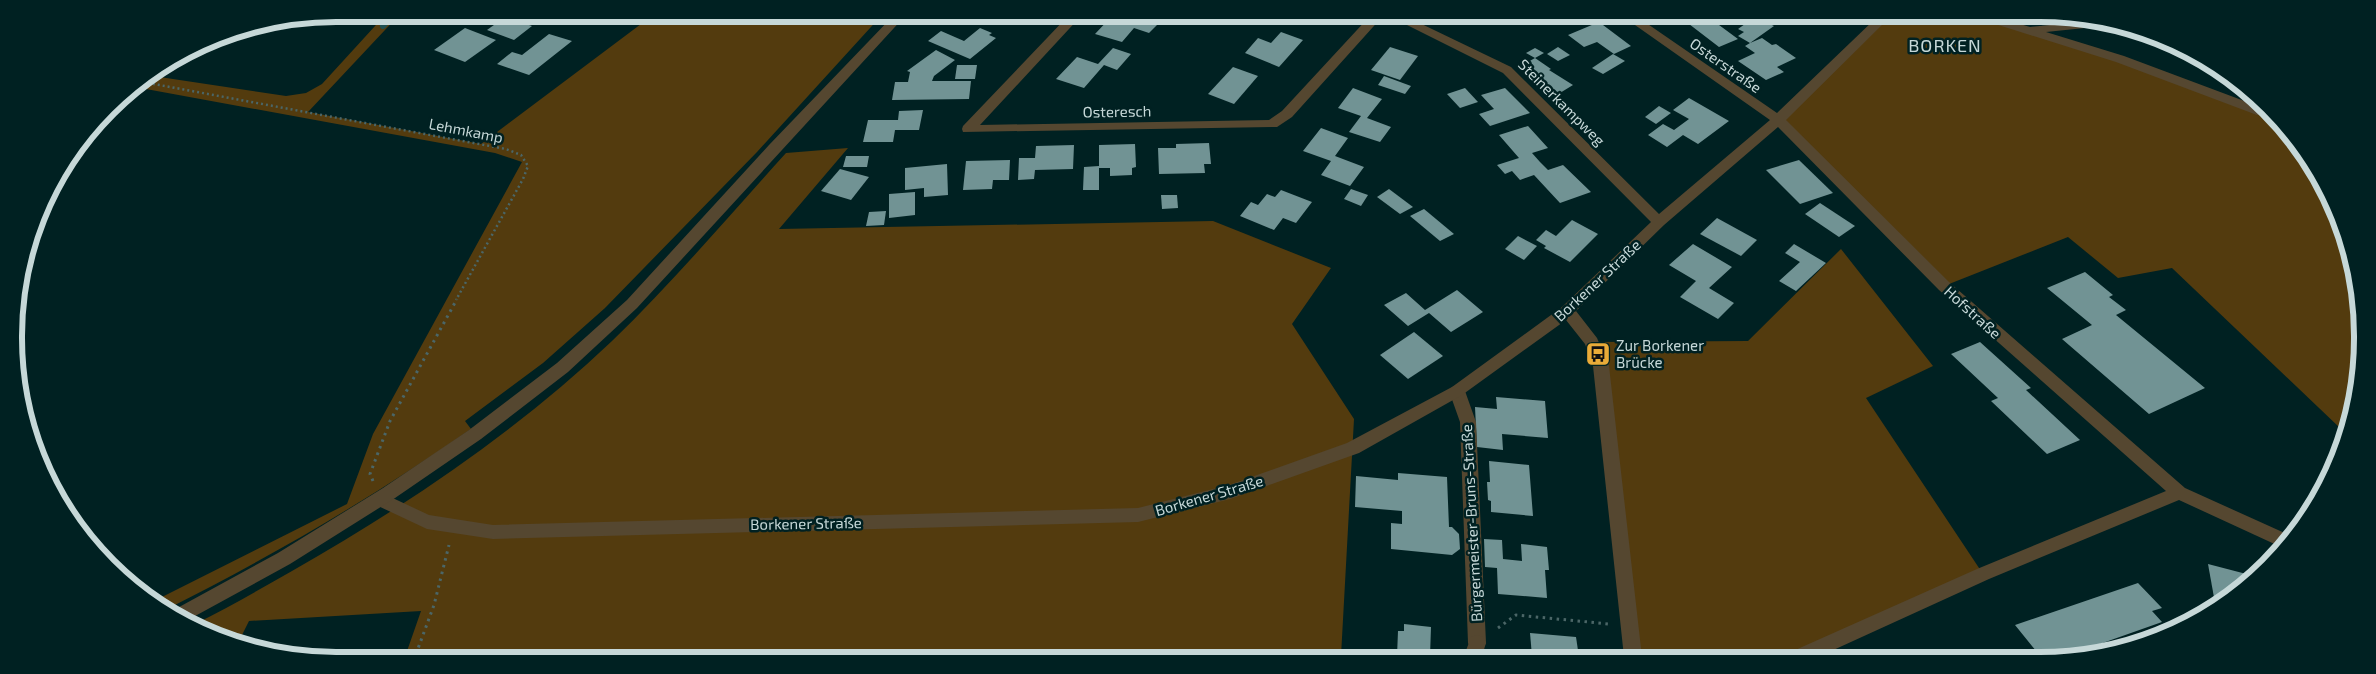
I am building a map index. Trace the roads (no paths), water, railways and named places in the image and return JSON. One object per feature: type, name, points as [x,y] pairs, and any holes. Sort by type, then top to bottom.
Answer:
[{"type":"street","points":[[185,612],[382,500],[487,426],[547,380],[596,339],[636,300],[770,153],[893,22]]},
{"type":"street","name":"Osteresch","points":[[1069,22],[968,129],[1272,124],[1287,114],[1371,22]]},
{"type":"street","name":"Steinerkampweg","points":[[1405,22],[1507,70],[1659,222]]},
{"type":"street","name":"Osterstraße","points":[[1637,22],[1778,120]]},
{"type":"street","name":"Borkener Straße","points":[[382,500],[428,522],[493,532],[1138,515],[1230,492],[1353,448],[1457,391],[1567,311],[1659,222],[1778,120],[1879,22]]},
{"type":"street","points":[[2003,22],[2120,59],[2255,109]]},
{"type":"street","points":[[2026,29],[2076,25]]},
{"type":"street","name":"Hofstraße","points":[[1778,120],[1944,286],[2179,493],[2279,539]]},
{"type":"street","points":[[1567,311],[1592,342],[1600,366],[1632,652]]},
{"type":"street","name":"Bürgermeister-Bruns-Straße","points":[[1457,391],[1468,422],[1475,650]]},
{"type":"street","points":[[1810,652],[1984,574],[2179,493]]},
{"type":"waterway","points":[[383,26],[387,22]]},
{"type":"place","name":"Zur Borkener Brücke","points":[[1598,354]]},
{"type":"district","name":"BORKEN","points":[[1945,45]]}]
